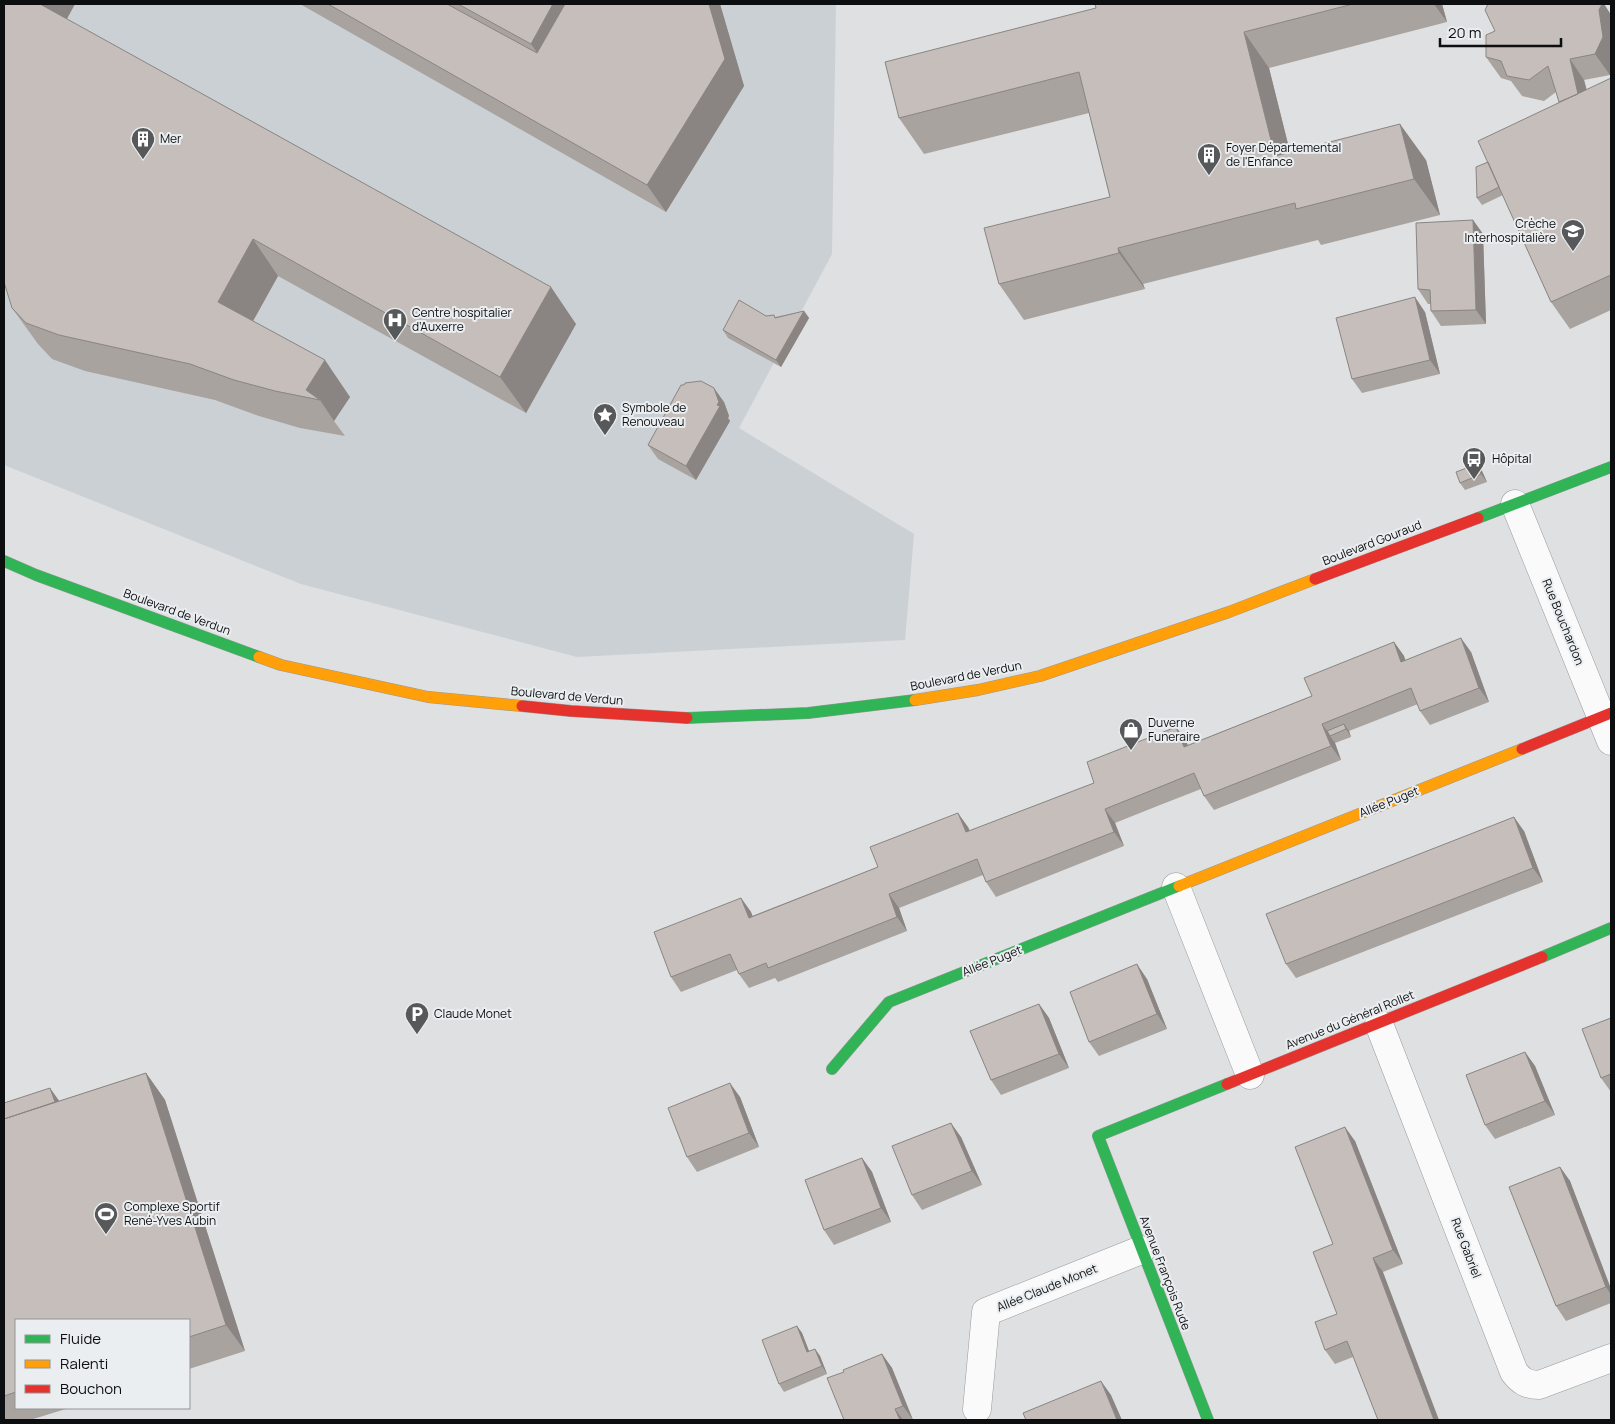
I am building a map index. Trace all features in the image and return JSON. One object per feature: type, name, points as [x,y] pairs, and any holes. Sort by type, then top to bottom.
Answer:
[{"type":"street","name":"Boulevard Gouraud","points":[[1142,642],[1229,612],[1611,466]]},
{"type":"street","name":"Rue Bouchardon","points":[[1515,504],[1608,723]]},
{"type":"street","name":"Boulevard de Verdun","points":[[4,561],[36,575],[281,665],[428,697],[571,711],[688,718],[808,713],[917,700],[978,690],[1040,676],[1142,642]]},
{"type":"street","name":"Allée Puget","points":[[832,1069],[889,1002],[1176,887],[1608,723]]},
{"type":"street","points":[[1176,887],[1250,1075]]},
{"type":"street","name":"Avenue du Général Rollet","points":[[1098,1136],[1379,1024],[1611,928]]},
{"type":"street","name":"Rue Gabriel","points":[[1379,1024],[1514,1372],[1521,1380],[1530,1385],[1539,1385],[1611,1358]]},
{"type":"street","name":"Avenue François Rude","points":[[1098,1136],[1208,1420]]},
{"type":"street","name":"Allée Claude Monet","points":[[977,1408],[986,1312],[1141,1250]]},
{"type":"shaded area","name":"Centre hospitalier d’Auxerre","points":[[4,4],[836,4],[832,254],[739,428],[914,534],[905,640],[577,657],[301,584],[4,465]]},
{"type":"building","name":"Mer","points":[[4,4],[40,4],[551,287],[500,377],[253,239],[218,302],[325,360],[306,390],[320,400],[234,380],[190,364],[59,335],[26,323],[12,308],[4,282]]},
{"type":"building","points":[[328,4],[447,4],[537,53],[565,4],[709,4],[725,59],[647,185]]},
{"type":"building","points":[[458,4],[553,4],[531,44]]},
{"type":"building","points":[[1095,4],[1353,4],[1244,32],[1275,156],[1400,124],[1414,179],[1296,209],[1295,203],[1118,248],[1119,253],[999,284],[984,228],[1110,197],[1079,72],[899,118],[885,62],[1096,8]]},
{"type":"building","points":[[1488,4],[1602,4],[1599,10],[1603,37],[1595,54],[1570,59],[1578,94],[1559,102],[1548,66],[1529,80],[1507,76],[1501,61],[1486,57],[1486,35],[1495,31],[1485,10]]},
{"type":"building","name":"Crèche Interhospitalière","points":[[1611,78],[1611,275],[1551,302],[1478,141]]},
{"type":"building","points":[[1488,162],[1499,187],[1477,198],[1476,167]]},
{"type":"building","points":[[1473,220],[1476,310],[1431,311],[1430,290],[1418,289],[1416,223]]},
{"type":"building","points":[[1415,297],[1430,360],[1352,379],[1336,318]]},
{"type":"building","points":[[739,300],[766,316],[774,315],[775,318],[804,311],[776,360],[723,330]]},
{"type":"building","points":[[701,381],[714,388],[719,402],[717,405],[720,406],[686,466],[648,445],[681,385]]},
{"type":"building","points":[[1477,464],[1481,474],[1460,483],[1456,472]]},
{"type":"building","points":[[1461,638],[1479,688],[1420,711],[1411,688],[1322,724],[1331,746],[1204,796],[1194,773],[1105,809],[1114,832],[986,882],[977,859],[889,894],[897,917],[768,968],[766,963],[739,974],[730,954],[671,977],[654,932],[741,898],[749,918],[878,867],[870,847],[958,813],[966,832],[1094,783],[1087,762],[1176,727],[1184,747],[1312,696],[1304,678],[1394,642],[1401,662]]},
{"type":"building","points":[[1344,724],[1346,729],[1330,736],[1327,731]]},
{"type":"building","points":[[1514,817],[1533,868],[1286,964],[1266,914]]},
{"type":"building","points":[[1137,964],[1157,1014],[1089,1042],[1070,992]]},
{"type":"building","points":[[1039,1004],[1059,1054],[991,1080],[970,1031]]},
{"type":"building","points":[[1611,1018],[1611,1074],[1601,1078],[1582,1029]]},
{"type":"building","points":[[1525,1052],[1545,1101],[1485,1125],[1466,1075]]},
{"type":"building","name":"Complexe Sportif René-Yves Aubin","points":[[146,1073],[226,1325],[190,1337],[190,1319],[15,1319],[15,1392],[4,1396],[4,1119]]},
{"type":"building","points":[[730,1083],[749,1133],[687,1157],[668,1108]]},
{"type":"building","points":[[50,1088],[55,1102],[4,1119],[4,1103]]},
{"type":"building","points":[[951,1123],[972,1171],[912,1195],[892,1146]]},
{"type":"building","points":[[1345,1127],[1393,1250],[1373,1258],[1434,1420],[1378,1420],[1347,1341],[1325,1350],[1315,1322],[1337,1314],[1313,1252],[1333,1244],[1295,1147]]},
{"type":"building","points":[[862,1158],[881,1208],[824,1230],[805,1180]]},
{"type":"building","points":[[1560,1167],[1606,1287],[1556,1306],[1509,1187]]},
{"type":"building","points":[[797,1326],[807,1352],[815,1349],[822,1366],[779,1384],[762,1340]]},
{"type":"building","points":[[882,1354],[903,1406],[895,1409],[900,1420],[844,1420],[827,1378]]},
{"type":"building","points":[[1101,1381],[1117,1420],[1026,1420],[1023,1413]]},
{"type":"traffic: fast","points":[[1478,518],[1611,467]]},
{"type":"traffic: fast","points":[[4,561],[36,575],[259,657]]},
{"type":"traffic: fast","points":[[687,718],[808,713],[915,700]]},
{"type":"traffic: fast","points":[[832,1069],[889,1002],[1179,886]]},
{"type":"traffic: fast","points":[[1542,957],[1611,928]]},
{"type":"traffic: fast","points":[[1208,1420],[1098,1136],[1227,1084]]},
{"type":"traffic: slow","points":[[915,700],[978,690],[1040,676],[1229,612],[1315,579]]},
{"type":"traffic: slow","points":[[259,657],[281,665],[428,697],[522,706]]},
{"type":"traffic: slow","points":[[1179,886],[1522,749]]},
{"type":"traffic: jam","points":[[1315,579],[1478,518]]},
{"type":"traffic: jam","points":[[522,706],[687,718]]},
{"type":"traffic: jam","points":[[1522,749],[1611,713]]},
{"type":"traffic: jam","points":[[1227,1084],[1542,957]]},
{"type":"place","name":"Mer","points":[[143,160]]},
{"type":"place","name":"Foyer Départemental de l'Enfance","points":[[1209,176]]},
{"type":"place","name":"Crèche Interhospitalière","points":[[1573,252]]},
{"type":"place","name":"Centre hospitalier d’Auxerre","points":[[395,341]]},
{"type":"place","name":"Symbole de Renouveau","points":[[605,436]]},
{"type":"place","name":"Hôpital","points":[[1474,480]]},
{"type":"place","name":"Duverne Funeraire","points":[[1131,751]]},
{"type":"place","name":"Claude Monet","points":[[417,1035]]},
{"type":"place","name":"Complexe Sportif René-Yves Aubin","points":[[106,1235]]}]
